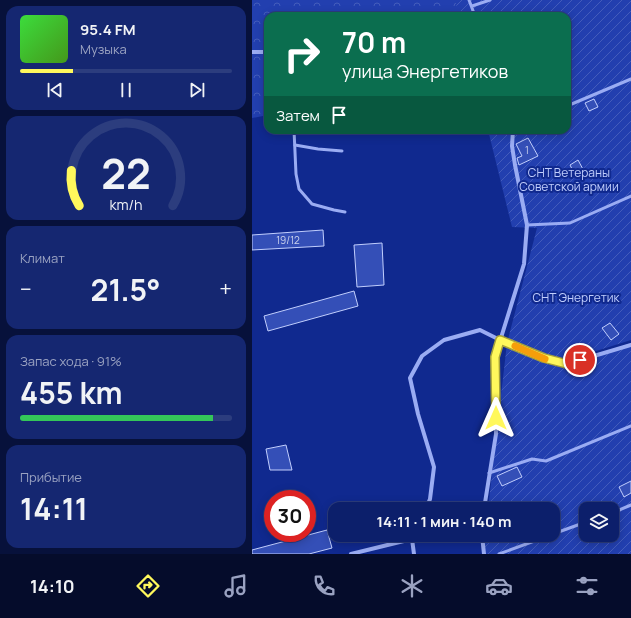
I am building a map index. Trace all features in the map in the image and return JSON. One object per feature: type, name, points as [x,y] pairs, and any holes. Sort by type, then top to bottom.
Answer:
[{"type":"street","points":[[252,52],[264,52]]},
{"type":"street","points":[[485,502],[496,434],[495,357],[524,264],[527,225],[512,146],[513,134]]},
{"type":"street","points":[[429,502],[434,467],[418,414],[410,378],[422,356],[444,340],[480,330],[544,358],[567,364],[631,345]]},
{"type":"street","points":[[351,554],[395,542]]},
{"type":"street","points":[[413,542],[414,554]]},
{"type":"street","points":[[483,542],[484,554]]},
{"type":"lane","points":[[469,0],[474,12]]},
{"type":"lane","points":[[472,6],[490,0]]},
{"type":"lane","points":[[571,104],[631,79]]},
{"type":"lane","points":[[294,134],[296,174],[299,189],[312,204],[345,212]]},
{"type":"lane","points":[[295,145],[342,151]]},
{"type":"lane","points":[[527,225],[570,223],[631,196]]},
{"type":"lane","points":[[489,473],[532,459],[546,461],[631,426]]},
{"type":"lane","points":[[619,510],[631,505]]},
{"type":"lane","points":[[560,532],[579,525]]},
{"type":"lane","points":[[499,554],[532,542]]},
{"type":"green space","points":[[252,0],[471,0],[475,12],[264,12],[264,116],[252,118]]},
{"type":"green space","points":[[455,0],[631,0],[631,340],[561,362],[567,364],[631,343],[631,554],[485,554],[484,551],[485,542],[560,542],[560,502],[489,502],[507,343],[537,228],[512,227],[489,134],[571,134],[571,12],[458,12]]},
{"type":"building","points":[[594,99],[598,107],[589,111],[585,103]]},
{"type":"building","points":[[528,138],[538,156],[519,165],[517,158],[522,156],[516,144]]},
{"type":"building","points":[[578,160],[585,173],[576,177],[570,165]]},
{"type":"building","points":[[323,230],[324,246],[252,250],[252,235]]},
{"type":"building","points":[[382,243],[384,285],[357,287],[354,245]]},
{"type":"building","points":[[354,291],[358,306],[268,331],[264,316]]},
{"type":"building","points":[[610,323],[619,334],[611,340],[602,328]]},
{"type":"building","points":[[286,445],[292,470],[270,470],[266,449]]},
{"type":"building","points":[[517,467],[522,477],[502,486],[497,476]]},
{"type":"building","points":[[631,481],[631,493],[624,497],[619,487]]},
{"type":"building","points":[[327,530],[328,542],[330,542],[332,548],[309,554],[252,554],[252,550],[282,542],[316,542],[316,533]]},
{"type":"slow traffic","points":[[515,346],[545,359]]},
{"type":"route","points":[[496,418],[495,357],[500,340],[544,358],[567,364],[580,360]]},
{"type":"park label","name":"СНТ Ветераны Советской армии","points":[[569,179]]},
{"type":"park label","name":"СНТ Энергетик","points":[[576,297]]}]
